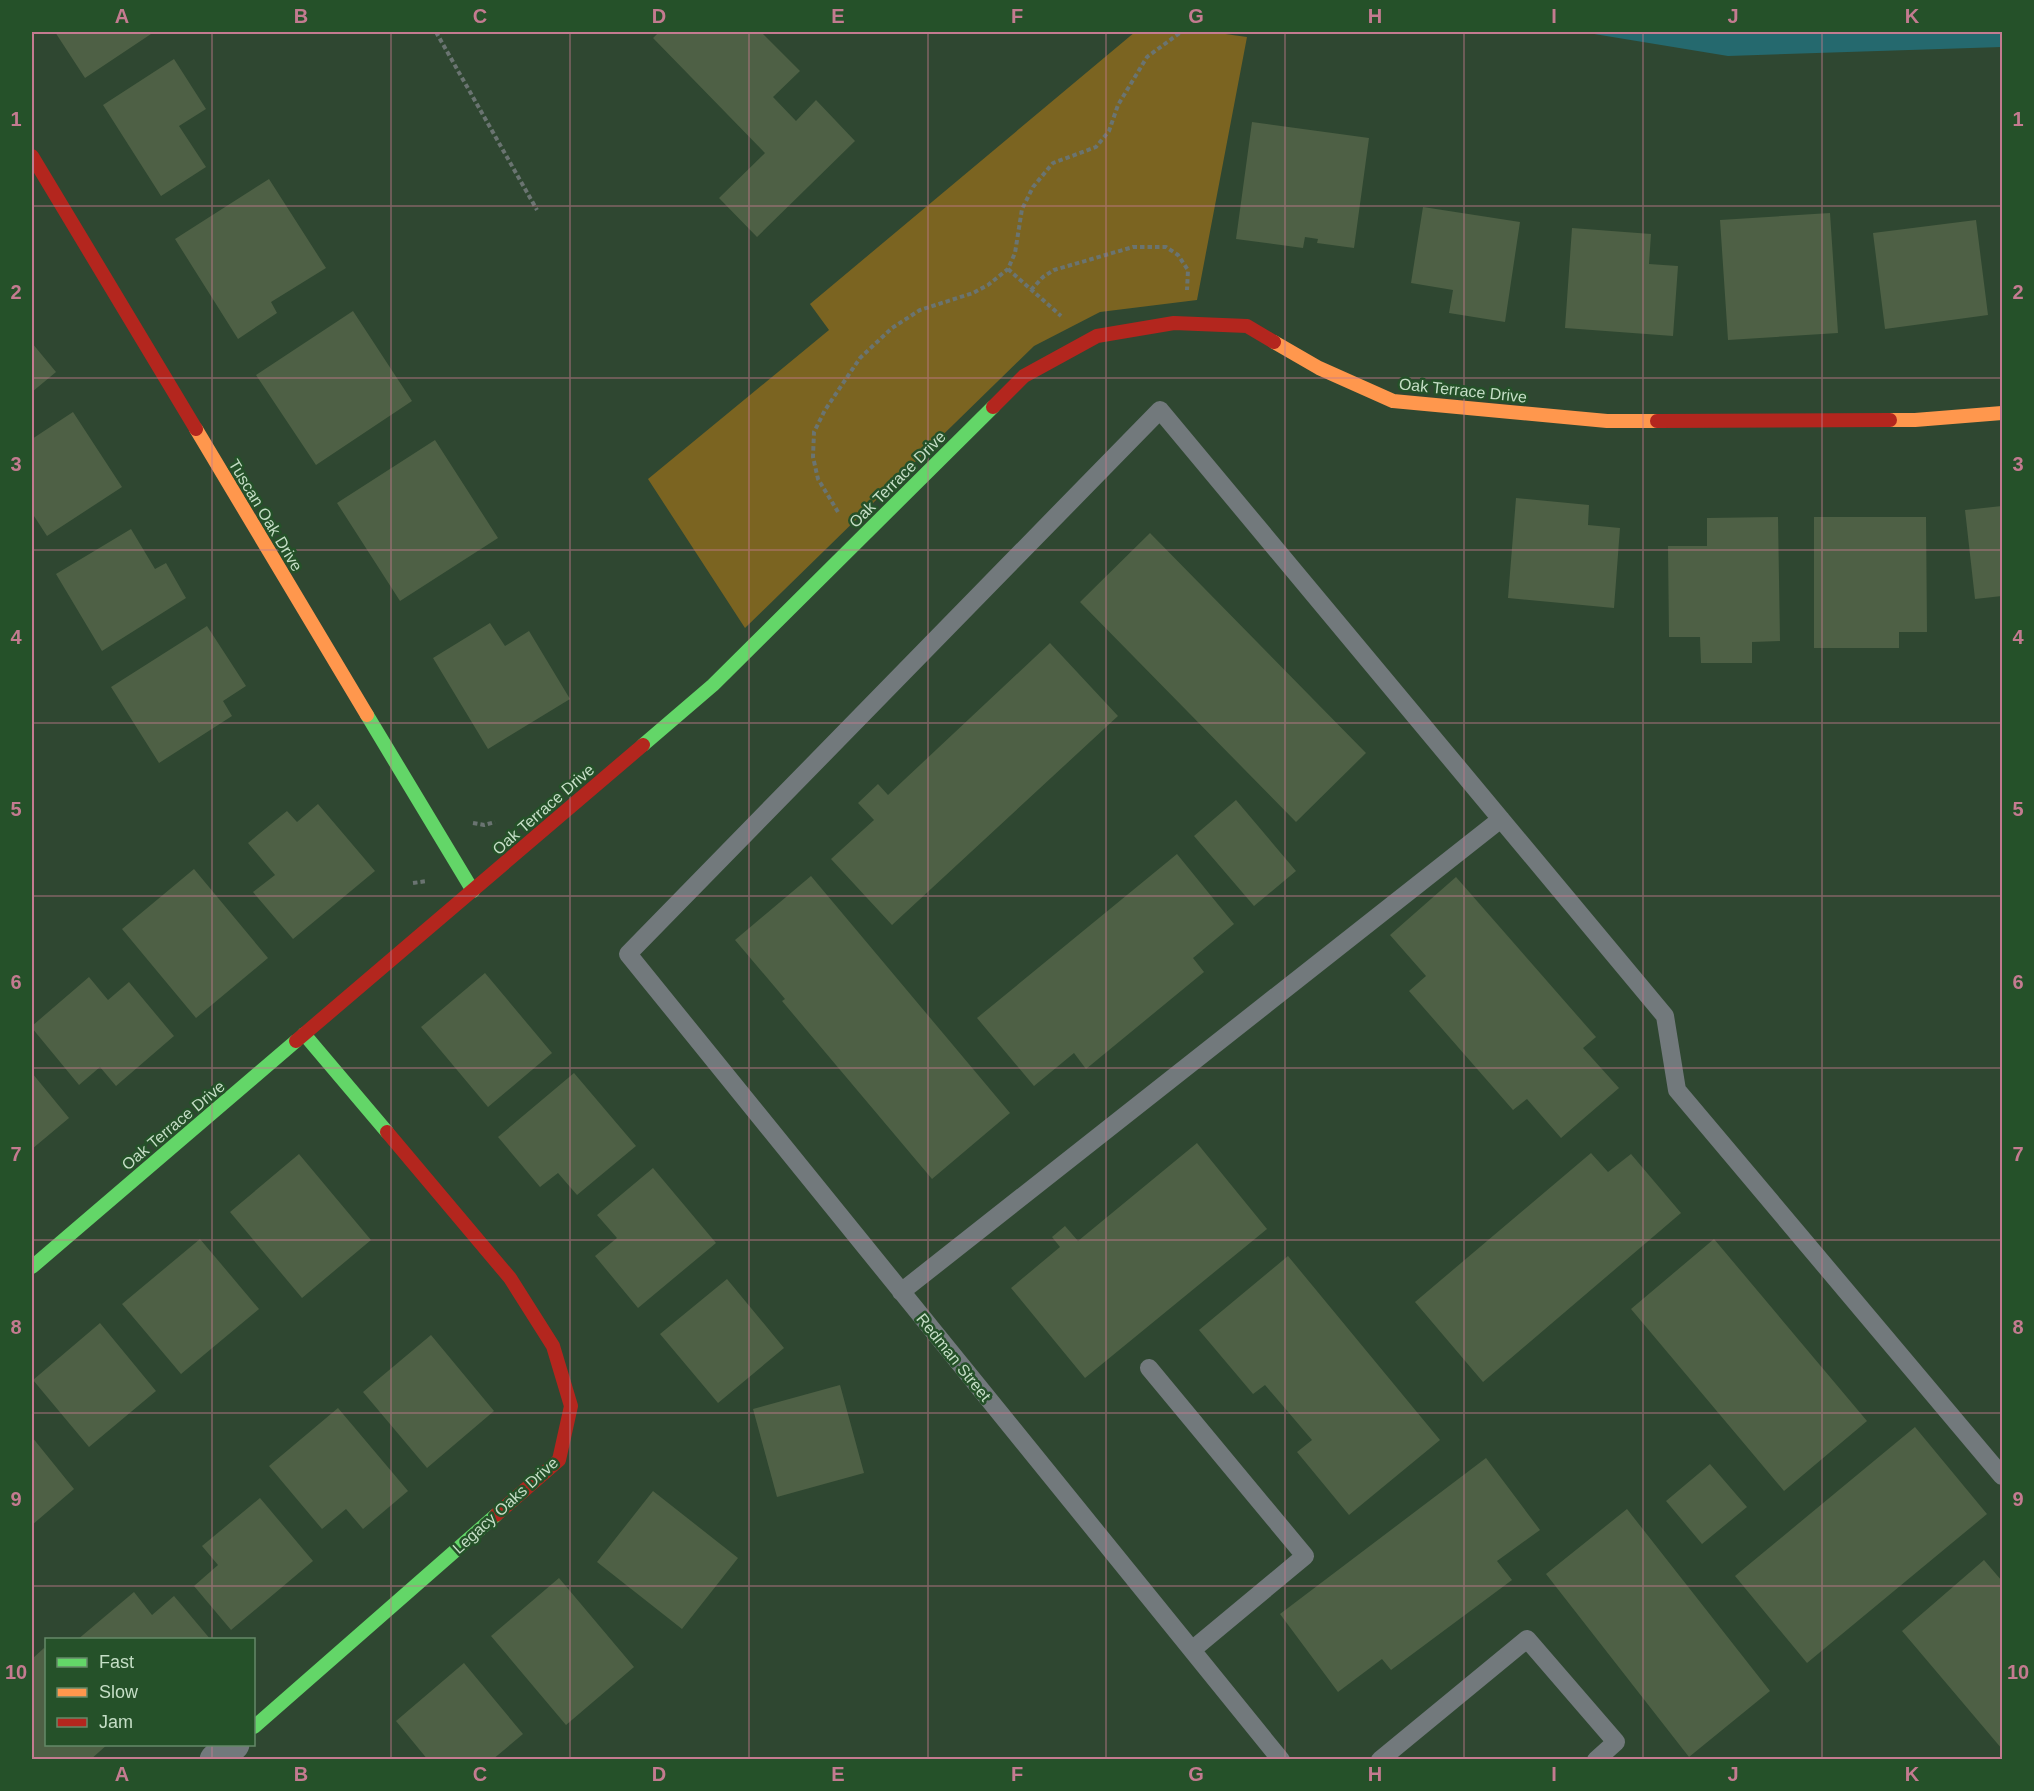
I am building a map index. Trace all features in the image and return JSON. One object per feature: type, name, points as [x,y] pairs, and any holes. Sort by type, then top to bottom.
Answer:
[{"type":"street","name":"Tuscan Oak Drive","points":[[32,156],[473,891]]},
{"type":"street","name":"Oak Terrace Drive","points":[[32,1267],[713,685],[1024,376],[1097,336],[1174,323],[1247,326],[1319,368],[1393,401],[1607,421],[1915,420],[2002,413]]},
{"type":"street","name":"Legacy Oaks Drive","points":[[255,1726],[559,1460],[571,1406],[553,1346],[510,1278],[304,1035]]},
{"type":"street","points":[[216,1760],[231,1746]]},
{"type":"lane","name":"Redman Street","points":[[1281,1760],[628,954],[1160,410],[1501,819]]},
{"type":"lane","points":[[901,1292],[1501,819],[1665,1016],[1677,1090],[2002,1476]]},
{"type":"lane","points":[[1149,1368],[1305,1556],[1192,1650]]},
{"type":"lane","points":[[1380,1760],[1527,1638],[1616,1742],[1596,1760]]},
{"type":"path","points":[[436,32],[537,210]]},
{"type":"path","points":[[842,519],[818,479],[813,457],[814,432],[860,358],[892,328],[920,310],[958,299],[988,285],[1008,269],[1015,253],[1022,209],[1033,187],[1053,163],[1095,147],[1109,131],[1118,105],[1147,57],[1181,32]]},
{"type":"path","points":[[1031,290],[1043,277],[1054,270],[1133,247],[1166,247],[1178,255],[1188,270],[1183,324]]},
{"type":"path","points":[[1008,269],[1086,342]]},
{"type":"path","points":[[474,823],[493,824],[498,820]]},
{"type":"shaded area","points":[[1135,32],[1211,32],[1247,37],[1197,300],[1100,312],[1034,346],[745,628],[648,479],[829,330],[810,304]]},
{"type":"water","points":[[1582,32],[2002,32],[2002,47],[1728,56]]},
{"type":"building","points":[[55,32],[154,32],[85,78]]},
{"type":"building","points":[[659,32],[761,32],[800,71],[773,97],[796,121],[816,100],[855,141],[757,237],[719,198],[765,153],[653,38]]},
{"type":"building","points":[[174,59],[206,109],[179,126],[206,167],[161,196],[103,105]]},
{"type":"building","points":[[1252,122],[1369,138],[1354,248],[1317,243],[1318,239],[1305,237],[1303,248],[1236,239]]},
{"type":"building","points":[[269,179],[326,268],[271,302],[277,313],[238,339],[175,239]]},
{"type":"building","points":[[1423,207],[1520,222],[1505,322],[1449,313],[1453,290],[1411,283]]},
{"type":"building","points":[[1830,213],[1838,333],[1728,340],[1720,220]]},
{"type":"building","points":[[1976,220],[1988,315],[1885,329],[1873,233]]},
{"type":"building","points":[[1572,228],[1651,234],[1649,264],[1678,266],[1673,336],[1565,328]]},
{"type":"building","points":[[353,311],[412,401],[316,465],[256,375]]},
{"type":"building","points":[[32,343],[56,372],[32,392]]},
{"type":"building","points":[[73,412],[122,487],[47,536],[32,513],[32,439]]},
{"type":"building","points":[[435,440],[498,538],[400,601],[337,503]]},
{"type":"building","points":[[1516,498],[1589,505],[1588,525],[1620,528],[1614,608],[1508,598]]},
{"type":"building","points":[[2002,506],[2002,596],[1975,599],[1965,510]]},
{"type":"building","points":[[1778,517],[1780,641],[1752,642],[1752,663],[1701,663],[1700,637],[1669,637],[1668,546],[1707,546],[1707,518]]},
{"type":"building","points":[[1814,517],[1926,517],[1927,632],[1899,632],[1899,648],[1814,648]]},
{"type":"building","points":[[131,529],[155,569],[166,563],[186,598],[102,651],[56,574]]},
{"type":"building","points":[[1150,533],[1366,753],[1296,822],[1080,602]]},
{"type":"building","points":[[490,623],[505,646],[529,631],[570,699],[488,749],[433,658]]},
{"type":"building","points":[[207,626],[246,686],[223,701],[232,716],[159,763],[111,687]]},
{"type":"building","points":[[1050,643],[1118,716],[892,925],[831,859],[874,820],[858,803],[878,784],[888,795]]},
{"type":"building","points":[[1236,800],[1296,871],[1254,906],[1194,836]]},
{"type":"building","points":[[318,804],[375,871],[293,939],[253,892],[275,875],[248,843],[287,811],[297,822]]},
{"type":"building","points":[[1177,854],[1234,924],[1193,958],[1204,972],[1086,1069],[1074,1053],[1034,1086],[977,1018]]},
{"type":"building","points":[[194,869],[268,958],[196,1018],[122,929]]},
{"type":"building","points":[[811,876],[1010,1113],[932,1179],[782,1001],[785,999],[735,940]]},
{"type":"building","points":[[1456,877],[1596,1037],[1583,1048],[1619,1088],[1561,1138],[1527,1099],[1513,1110],[1409,991],[1426,976],[1390,935]]},
{"type":"building","points":[[485,973],[552,1053],[488,1107],[421,1027]]},
{"type":"building","points":[[89,977],[108,1000],[129,982],[174,1036],[116,1086],[100,1067],[79,1085],[32,1028]]},
{"type":"building","points":[[32,1073],[69,1118],[32,1149]]},
{"type":"building","points":[[574,1073],[636,1146],[577,1195],[558,1173],[540,1187],[498,1137]]},
{"type":"building","points":[[1197,1143],[1267,1229],[1085,1378],[1011,1288],[1060,1247],[1052,1237],[1065,1226],[1078,1241]]},
{"type":"building","points":[[1591,1153],[1608,1172],[1631,1154],[1681,1213],[1483,1382],[1415,1302]]},
{"type":"building","points":[[299,1154],[371,1240],[302,1298],[230,1212]]},
{"type":"building","points":[[653,1168],[716,1243],[638,1308],[595,1256],[617,1238],[597,1215]]},
{"type":"building","points":[[200,1239],[259,1309],[181,1374],[122,1304]]},
{"type":"building","points":[[1714,1239],[1867,1421],[1784,1491],[1631,1309]]},
{"type":"building","points":[[1288,1256],[1440,1440],[1349,1515],[1297,1452],[1312,1440],[1265,1385],[1253,1394],[1199,1330]]},
{"type":"building","points":[[727,1279],[784,1348],[718,1403],[660,1334]]},
{"type":"building","points":[[100,1323],[156,1391],[89,1447],[33,1380]]},
{"type":"building","points":[[431,1335],[494,1411],[427,1468],[363,1392]]},
{"type":"building","points":[[840,1385],[864,1473],[777,1497],[753,1409]]},
{"type":"building","points":[[338,1408],[408,1491],[363,1529],[346,1509],[322,1529],[269,1466]]},
{"type":"building","points":[[1915,1427],[1987,1514],[1807,1663],[1735,1576]]},
{"type":"building","points":[[32,1437],[74,1489],[32,1525]]},
{"type":"building","points":[[1486,1458],[1540,1530],[1497,1561],[1512,1580],[1391,1670],[1382,1659],[1338,1692],[1280,1614]]},
{"type":"building","points":[[1710,1464],[1747,1507],[1702,1544],[1666,1501]]},
{"type":"building","points":[[653,1491],[738,1558],[682,1629],[597,1562]]},
{"type":"building","points":[[260,1498],[313,1561],[231,1630],[194,1586],[218,1565],[202,1546]]},
{"type":"building","points":[[1627,1509],[1770,1691],[1689,1757],[1546,1574]]},
{"type":"building","points":[[1984,1560],[2002,1581],[2002,1749],[1902,1631]]},
{"type":"building","points":[[559,1578],[634,1667],[566,1725],[491,1636]]},
{"type":"building","points":[[134,1592],[152,1615],[174,1596],[209,1638],[79,1638]]},
{"type":"building","points":[[44,1648],[45,1746],[106,1746],[90,1760],[32,1760],[32,1659]]},
{"type":"building","points":[[464,1663],[523,1734],[492,1760],[428,1760],[396,1721]]},
{"type":"traffic: fast","points":[[643,745],[713,685],[993,407]]},
{"type":"traffic: fast","points":[[367,715],[473,891]]},
{"type":"traffic: fast","points":[[304,1034],[387,1132]]},
{"type":"traffic: fast","points":[[32,1267],[296,1041]]},
{"type":"traffic: fast","points":[[255,1726],[496,1515]]},
{"type":"traffic: slow","points":[[1274,342],[1319,368],[1393,401],[1607,421],[1657,421]]},
{"type":"traffic: slow","points":[[1890,420],[2002,413]]},
{"type":"traffic: slow","points":[[196,429],[367,715]]},
{"type":"traffic: jam","points":[[32,156],[196,429]]},
{"type":"traffic: jam","points":[[993,407],[1024,376],[1097,336],[1174,323],[1247,326],[1274,342]]},
{"type":"traffic: jam","points":[[1657,421],[1890,420]]},
{"type":"traffic: jam","points":[[296,1041],[643,745]]},
{"type":"traffic: jam","points":[[387,1132],[510,1278],[553,1346],[571,1406],[559,1460],[496,1515]]}]
